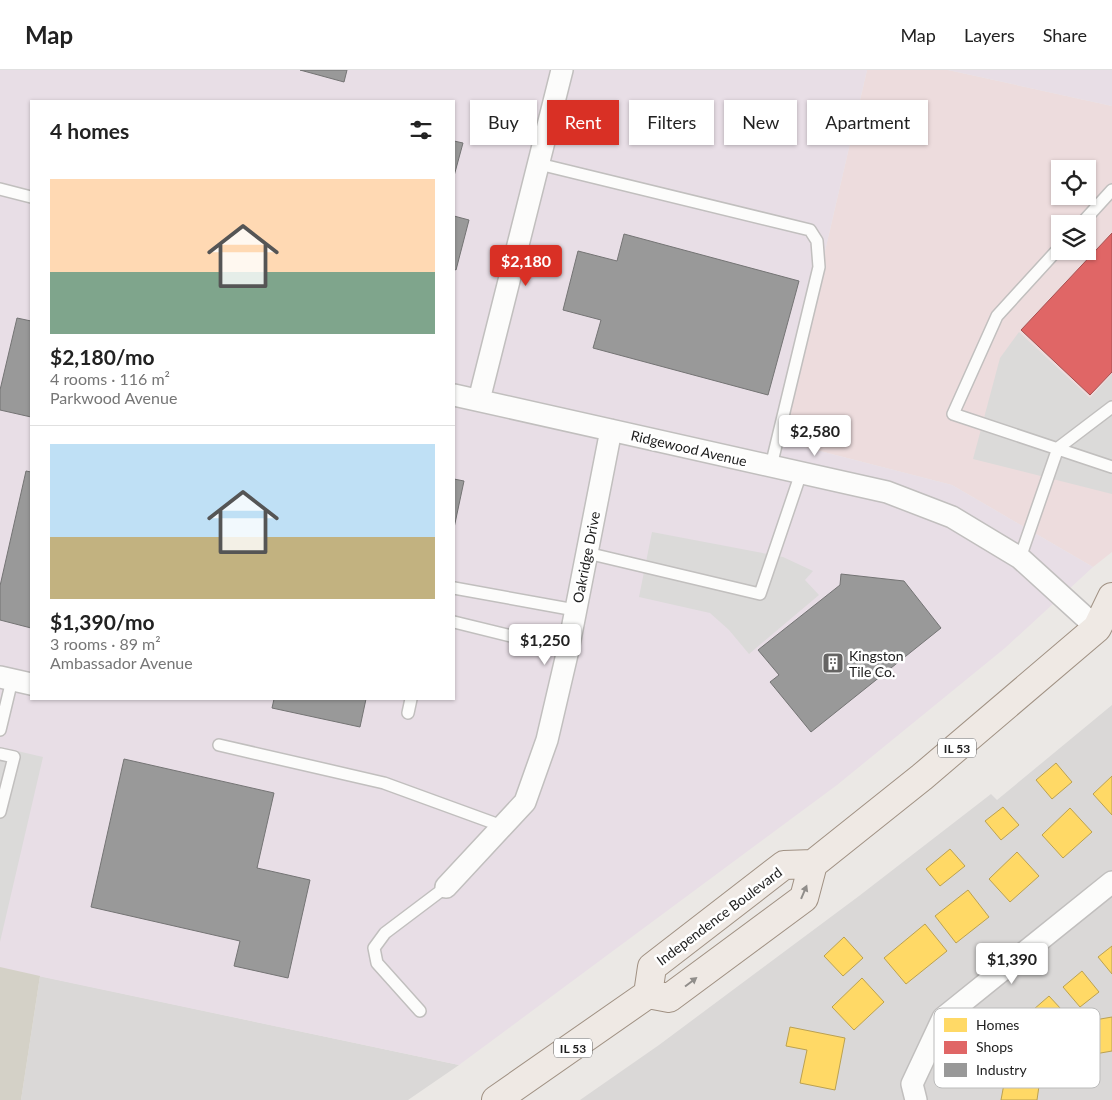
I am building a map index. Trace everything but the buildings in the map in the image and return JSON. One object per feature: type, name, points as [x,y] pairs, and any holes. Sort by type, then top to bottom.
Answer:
[{"type":"main road","name":"IL 53","points":[[813,864],[1105,626],[1112,597]]},
{"type":"main road","name":"Independence Boulevard","points":[[648,994],[652,967],[784,865],[813,864]]},
{"type":"main road","points":[[648,994],[670,998],[804,898],[813,864]]},
{"type":"main road","name":"IL 53","points":[[496,1100],[648,994]]},
{"type":"street","points":[[479,400],[562,70]]},
{"type":"street","name":"Ridgewood Avenue","points":[[455,395],[888,492],[952,517],[1020,558],[1105,626]]},
{"type":"street","name":"Oakridge Drive","points":[[446,887],[525,802],[547,740],[568,650],[611,430]]},
{"type":"street","points":[[955,1008],[1112,882]]},
{"type":"street","points":[[916,1100],[912,1084],[934,1037]]},
{"type":"lane","points":[[539,164],[810,230],[817,241],[819,267],[771,466]]},
{"type":"lane","points":[[0,190],[30,197]]},
{"type":"lane","points":[[1089,215],[1112,190]]},
{"type":"lane","points":[[1051,257],[997,316],[953,414],[1112,466]]},
{"type":"lane","points":[[1020,558],[1058,448],[1112,407]]},
{"type":"lane","points":[[587,553],[760,594],[801,473]]},
{"type":"lane","points":[[455,588],[575,610]]},
{"type":"lane","points":[[455,622],[568,650]]},
{"type":"lane","points":[[0,730],[15,680]]},
{"type":"lane","points":[[408,713],[411,700]]},
{"type":"lane","points":[[219,745],[384,783],[502,826]]},
{"type":"lane","points":[[0,754],[14,757],[0,812]]},
{"type":"lane","points":[[420,1011],[377,963],[374,948],[385,934],[446,887]]},
{"type":"shaded area","points":[[0,70],[867,70],[860,100],[807,100],[807,145],[850,145],[781,441],[952,485],[1093,567],[1005,648],[837,785],[459,1065],[0,968]]},
{"type":"shaded area","points":[[867,70],[948,70],[1112,106],[1112,552],[1093,567],[952,485],[781,441],[850,145],[928,145],[928,100],[860,100]]},
{"type":"shaded area","points":[[948,70],[1112,70],[1112,106]]},
{"type":"shaded area","points":[[1019,332],[1090,398],[1112,374],[1112,494],[973,459],[1000,358]]},
{"type":"shaded area","points":[[652,532],[783,557],[813,571],[805,580],[819,595],[749,654],[729,630],[710,613],[639,597]]},
{"type":"shaded area","points":[[1112,705],[1112,1100],[580,1100],[659,1045],[859,896],[991,794],[997,800]]},
{"type":"shaded area","points":[[0,747],[43,757],[0,942]]},
{"type":"shaded area","points":[[0,967],[40,976],[21,1100],[0,1100]]},
{"type":"shaded area","points":[[40,976],[459,1065],[408,1100],[21,1100]]},
{"type":"place","name":"Kingston Tile Co.","points":[[833,663]]}]
